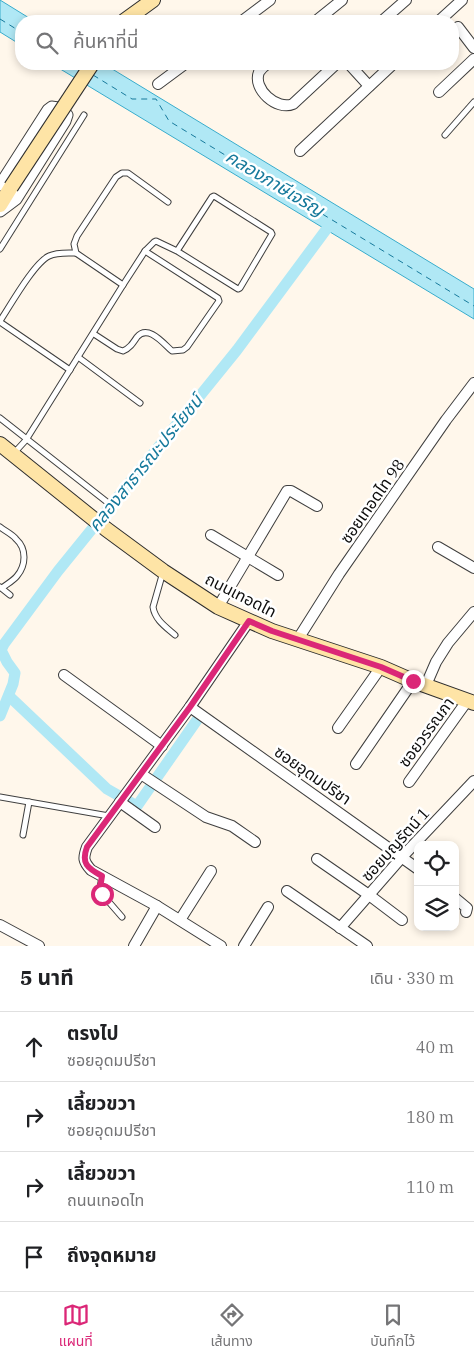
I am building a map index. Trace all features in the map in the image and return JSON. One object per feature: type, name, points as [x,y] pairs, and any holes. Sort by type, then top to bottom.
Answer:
[{"type":"main road","points":[[132,15],[153,0]]},
{"type":"main road","points":[[0,205],[5,186],[88,70]]},
{"type":"main road","name":"ถนนเทอดไท","points":[[0,444],[106,529],[218,607],[272,631],[381,667],[470,702]]},
{"type":"street","points":[[247,15],[257,4],[270,0]]},
{"type":"street","points":[[323,15],[342,0]]},
{"type":"street","points":[[389,15],[406,0]]},
{"type":"street","points":[[446,15],[462,0]]},
{"type":"street","points":[[459,28],[474,48]]},
{"type":"street","points":[[439,92],[474,59]]},
{"type":"street","points":[[158,84],[177,70]]},
{"type":"street","points":[[261,70],[258,81],[260,86],[270,100],[285,106],[293,104],[330,70]]},
{"type":"street","points":[[355,70],[369,86]]},
{"type":"street","points":[[300,151],[387,70]]},
{"type":"street","points":[[0,211],[16,199],[65,121],[67,115],[64,112],[52,106],[48,110],[5,186]]},
{"type":"street","name":"ซอยเทอดไท 98","points":[[298,639],[339,574],[446,420],[474,383]]},
{"type":"street","points":[[218,607],[286,491],[291,491],[317,506]]},
{"type":"street","points":[[211,535],[278,575]]},
{"type":"street","points":[[438,547],[474,568]]},
{"type":"street","points":[[356,764],[436,662],[448,643],[474,612]]},
{"type":"street","points":[[221,946],[157,906],[92,870],[84,862],[84,854],[87,847],[190,707],[249,621]]},
{"type":"street","points":[[338,728],[381,667]]},
{"type":"street","points":[[64,675],[162,746]]},
{"type":"street","name":"ซอยวรรณภา","points":[[409,782],[470,702]]},
{"type":"street","name":"ซอยอุดมปรีชา","points":[[190,707],[414,866]]},
{"type":"street","points":[[141,774],[206,817],[232,826],[255,842]]},
{"type":"street","name":"ซอยบุญรัตน์ 1","points":[[340,928],[402,857],[474,781]]},
{"type":"street","points":[[120,802],[156,827]]},
{"type":"street","points":[[317,859],[402,920]]},
{"type":"street","points":[[180,920],[211,871]]},
{"type":"street","points":[[287,891],[367,946]]},
{"type":"street","points":[[459,901],[467,908],[466,912]]},
{"type":"street","points":[[134,946],[157,906]]},
{"type":"street","points":[[244,946],[268,907]]},
{"type":"street","points":[[0,925],[39,946]]},
{"type":"lane","points":[[445,135],[474,102]]},
{"type":"lane","points":[[0,249],[84,115]]},
{"type":"lane","points":[[76,253],[74,244],[76,236],[116,176],[128,173],[168,202]]},
{"type":"lane","points":[[14,454],[26,440],[145,251],[155,241],[177,251],[238,289],[272,234],[214,196],[177,251]]},
{"type":"lane","points":[[94,334],[123,351],[129,348],[139,334],[145,332],[150,333],[172,351],[183,350],[219,301],[218,298],[145,251]]},
{"type":"lane","points":[[70,370],[0,322],[37,264],[56,253],[76,253],[123,285]]},
{"type":"lane","points":[[78,357],[140,402]]},
{"type":"lane","points":[[0,418],[107,502]]},
{"type":"lane","points":[[0,527],[17,539],[23,548],[25,557],[20,572],[1,588],[10,595]]},
{"type":"lane","points":[[164,571],[153,607],[156,618],[175,635]]},
{"type":"lane","points":[[0,797],[109,816]]},
{"type":"lane","points":[[23,834],[29,802]]},
{"type":"lane","points":[[102,876],[100,888],[102,894],[122,917]]},
{"type":"water","points":[[0,0],[24,15],[15,15],[15,41],[0,32]]},
{"type":"water","name":"คลองภาษีเจริญ","points":[[62,70],[114,70],[474,289],[474,319]]},
{"type":"waterway","name":"คลองสาธารณะประโยชน์","points":[[0,716],[13,684],[15,673],[1,650],[4,644],[58,571],[237,350],[334,219]]},
{"type":"waterway","points":[[9,696],[107,789],[137,806],[197,720]]},
{"type":"ferry route","points":[[0,19],[15,28]]},
{"type":"ferry route","points":[[93,75],[132,99],[156,99],[169,121],[474,306]]},
{"type":"route","points":[[102,894],[100,888],[102,876],[84,862],[84,854],[87,847],[190,707],[249,621],[272,631],[381,667],[413,681]]}]
